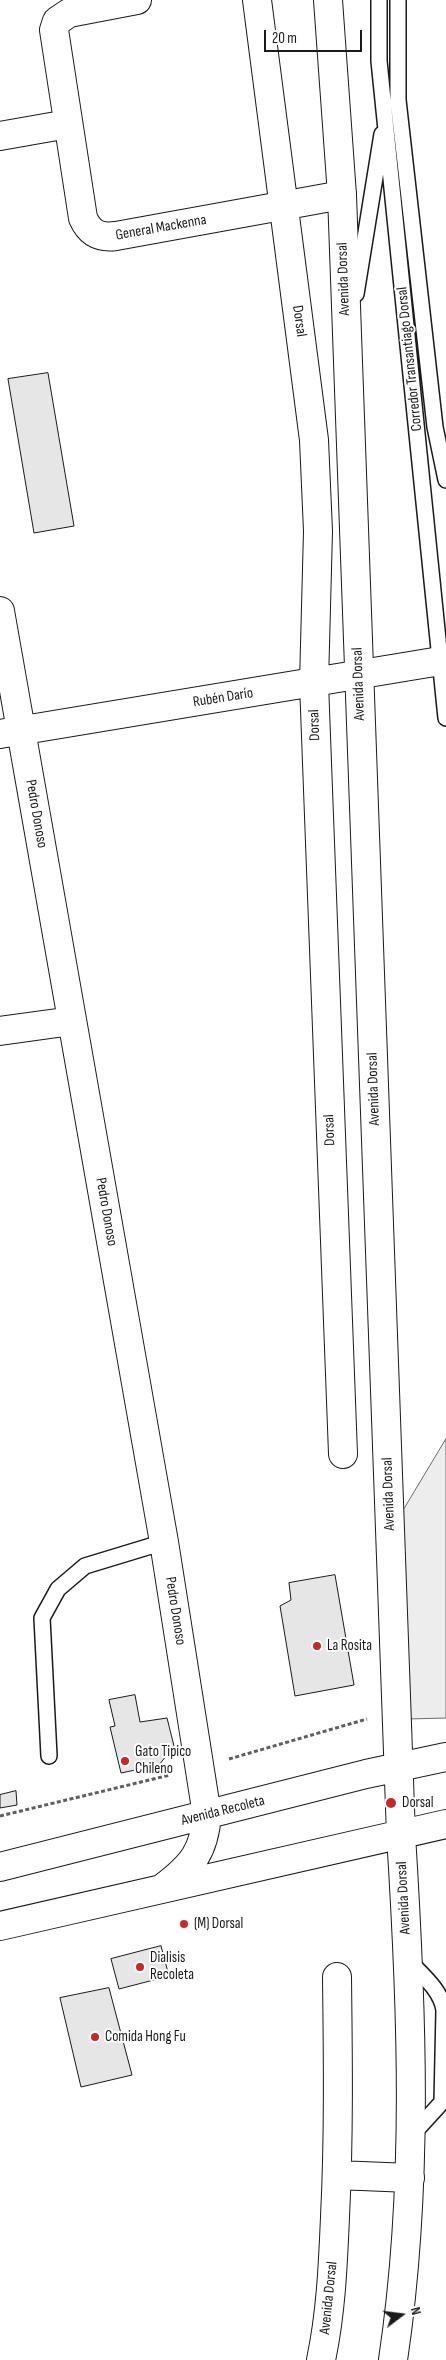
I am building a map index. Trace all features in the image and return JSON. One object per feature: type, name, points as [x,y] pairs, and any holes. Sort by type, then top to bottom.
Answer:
[{"type":"street","name":"General Mackenna","points":[[137,0],[69,13],[57,21],[54,30],[83,218],[87,226],[100,237],[116,236],[342,195]]},
{"type":"street","name":"Dorsal","points":[[257,0],[314,440],[318,531],[314,682],[343,1454]]},
{"type":"street","name":"Avenida Dorsal","points":[[328,0],[342,195],[397,1768],[407,1959],[411,2136],[410,2178],[406,2256],[393,2360]]},
{"type":"street","points":[[0,136],[68,124]]},
{"type":"street","name":"Pedro Donoso","points":[[0,611],[10,733],[72,1021],[164,1542],[207,1815],[205,1835],[198,1855],[188,1867],[163,1888]]},
{"type":"street","name":"Rubén Darío","points":[[10,733],[443,661]]},
{"type":"street","points":[[0,1031],[72,1021]]},
{"type":"street","name":"Avenida Recoleta","points":[[0,1866],[446,1757]]},
{"type":"street","points":[[0,1926],[446,1824]]},
{"type":"street","name":"Avenida Dorsal","points":[[321,2360],[332,2281],[337,2175],[339,2124],[337,1977]]},
{"type":"street","points":[[337,2175],[410,2178]]},
{"type":"lane","name":"Corredor Transantiago Dorsal","points":[[379,0],[380,61],[443,661],[446,718]]},
{"type":"lane","name":"Corredor Transantiago Dorsal","points":[[398,0],[398,100],[435,427],[446,480]]},
{"type":"lane","points":[[347,349],[386,115]]},
{"type":"lane","points":[[49,1756],[42,1618],[58,1589],[85,1566],[164,1542]]},
{"type":"shaded area","points":[[446,1439],[446,1718],[407,1719],[401,1514]]},
{"type":"building","points":[[48,373],[74,526],[34,533],[8,379]]},
{"type":"building","name":"La Rosita","points":[[335,1575],[354,1685],[295,1696],[280,1606],[291,1600],[289,1583]]},
{"type":"building","points":[[135,1695],[140,1722],[167,1718],[174,1746],[159,1765],[121,1773],[110,1727],[115,1726],[109,1700]]},
{"type":"building","points":[[16,1791],[17,1805],[0,1808],[0,1795]]},
{"type":"building","name":"Dialisis Recoleta","points":[[161,1946],[169,1976],[119,1989],[111,1959]]},
{"type":"building","name":"Comida Hong Fu","points":[[109,1988],[132,2075],[81,2087],[60,1998]]},
{"type":"place","name":"La Rosita","points":[[317,1646]]},
{"type":"place","name":"Gato Tipico Chileno","points":[[125,1761]]},
{"type":"place","name":"Dorsal","points":[[391,1803]]},
{"type":"place","name":"(M) Dorsal","points":[[184,1924]]},
{"type":"place","name":"Dialisis Recoleta","points":[[140,1967]]},
{"type":"place","name":"Comida Hong Fu","points":[[95,2037]]}]
